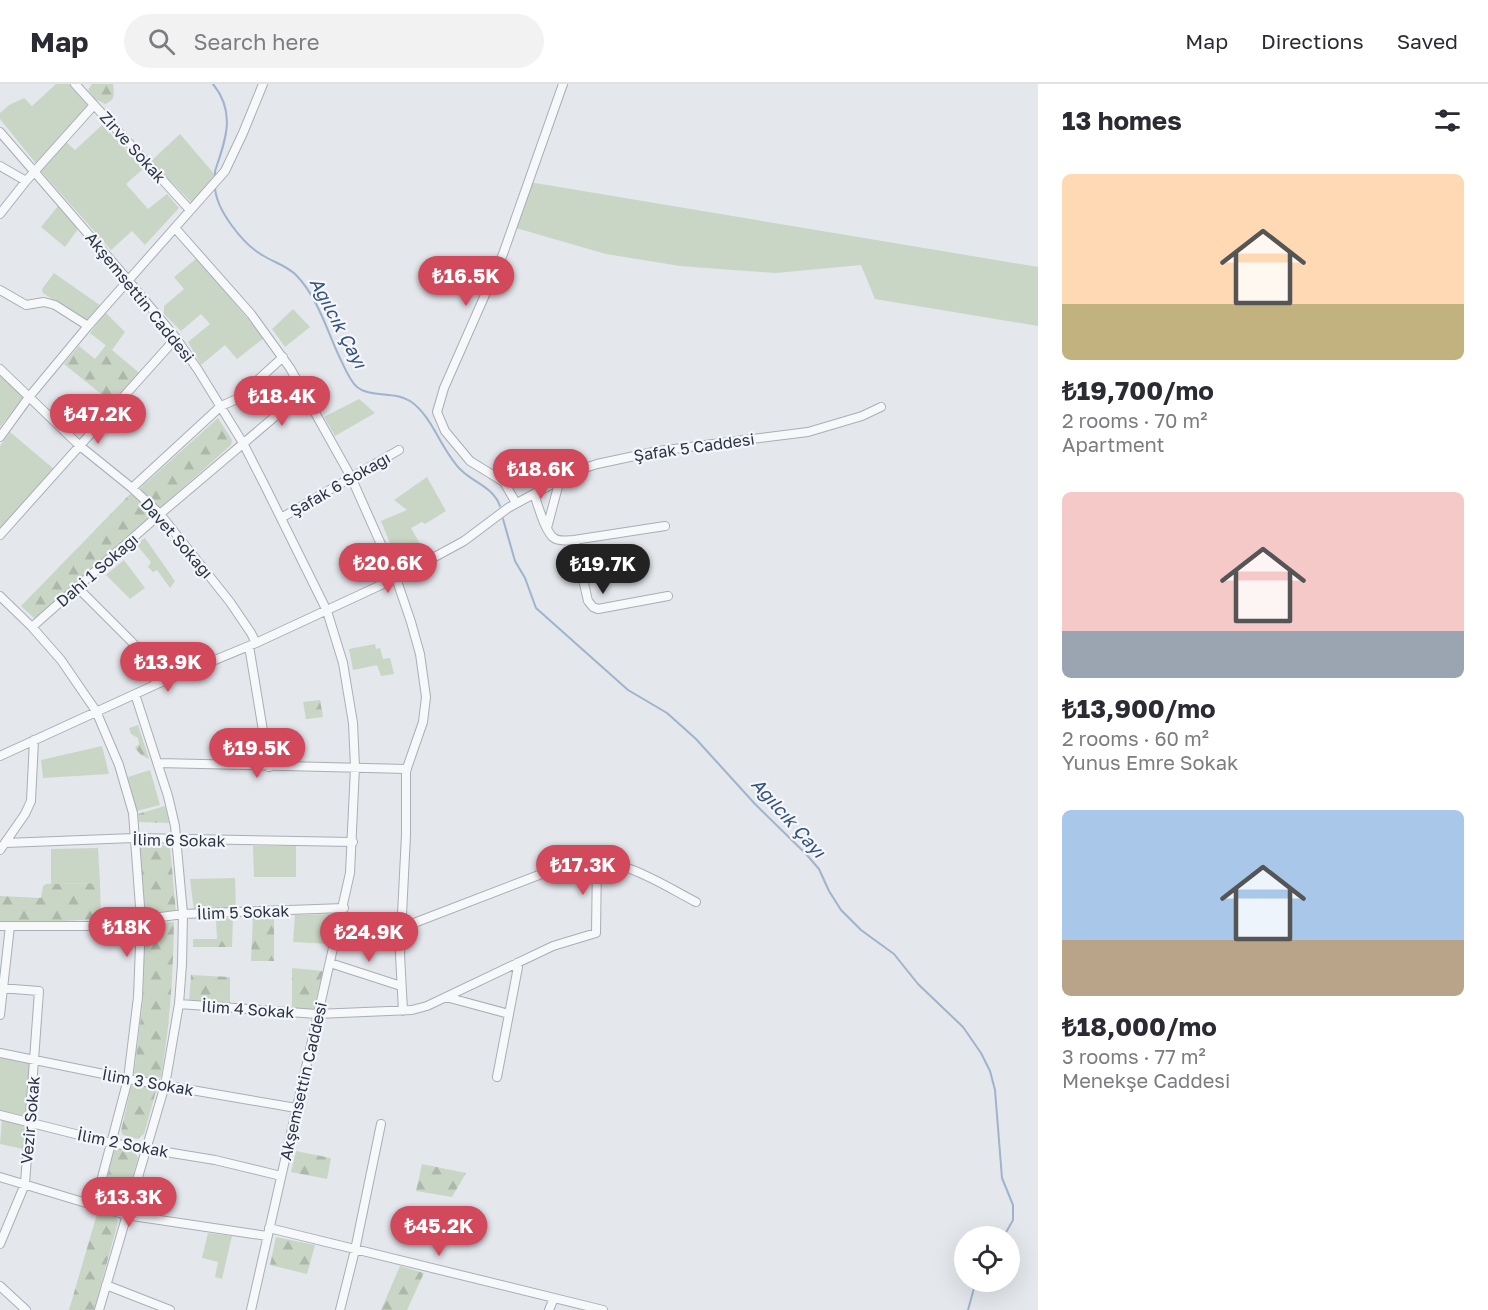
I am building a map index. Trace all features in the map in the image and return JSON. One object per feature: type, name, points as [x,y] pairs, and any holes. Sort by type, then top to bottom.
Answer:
[{"type":"street","name":"Zirve Sokak","points":[[75,84],[190,210]]},
{"type":"street","points":[[0,437],[29,397],[88,326],[221,176],[231,159],[262,84]]},
{"type":"street","points":[[516,503],[504,482],[470,461],[454,443],[442,425],[437,408],[503,254],[563,84]]},
{"type":"street","points":[[0,214],[26,181],[94,105]]},
{"type":"street","name":"Akşemsettin Caddesi","points":[[0,132],[176,338],[221,406],[243,443],[327,611],[343,663],[349,694],[355,767],[353,842],[344,908],[317,1014],[250,1310]]},
{"type":"street","points":[[0,166],[26,181]]},
{"type":"street","points":[[174,228],[251,314],[283,357],[304,392],[351,477],[396,578],[420,654],[426,697],[423,722],[407,769],[401,928],[403,1011]]},
{"type":"street","points":[[0,290],[26,304],[44,302],[55,305],[88,326]]},
{"type":"street","points":[[0,535],[176,338]]},
{"type":"street","points":[[132,488],[221,406],[237,399],[283,357]]},
{"type":"street","name":"Davet Sokağı","points":[[0,369],[80,446],[160,514],[230,602],[253,645]]},
{"type":"street","name":"Dahi 1 Sokağı","points":[[32,627],[160,514],[304,392]]},
{"type":"street","name":"Şafak 5 Caddesi","points":[[0,756],[157,684],[253,645],[396,578],[464,541],[516,503],[584,467],[647,453],[808,432],[881,408]]},
{"type":"street","name":"Şafak 6 Sokağı","points":[[281,518],[399,450]]},
{"type":"street","points":[[547,528],[560,479]]},
{"type":"street","points":[[534,494],[547,528],[555,539],[574,540],[665,526]]},
{"type":"street","points":[[574,540],[588,601],[593,607],[598,609],[668,596]]},
{"type":"street","points":[[77,587],[131,641],[148,665],[157,684]]},
{"type":"street","points":[[0,596],[61,660],[96,711],[126,785],[133,813],[141,921],[138,997],[128,1079],[95,1204]]},
{"type":"street","points":[[253,645],[269,767]]},
{"type":"street","points":[[99,1310],[165,1085],[179,1004],[183,914],[178,840],[174,816],[135,694]]},
{"type":"street","points":[[0,850],[25,814],[30,801],[34,740]]},
{"type":"street","points":[[158,763],[407,769]]},
{"type":"street","name":"İlim 6 Sokak","points":[[5,843],[134,838],[353,842]]},
{"type":"street","points":[[401,928],[565,865],[597,861],[615,863],[632,869],[696,902]]},
{"type":"street","name":"İlim 4 Sokak","points":[[179,1004],[317,1014],[403,1011],[428,1006],[553,946],[596,933],[597,861]]},
{"type":"street","name":"İlim 5 Sokak","points":[[0,926],[95,926],[183,914],[344,908]]},
{"type":"street","points":[[0,1015],[10,926]]},
{"type":"street","points":[[330,963],[401,986]]},
{"type":"street","points":[[497,1077],[517,963]]},
{"type":"street","name":"Vezir Sokak","points":[[0,1244],[25,1184],[39,991],[2,988]]},
{"type":"street","points":[[446,997],[509,1014]]},
{"type":"street","name":"İlim 3 Sokak","points":[[0,1053],[128,1079],[296,1108]]},
{"type":"street","name":"İlim 2 Sokak","points":[[0,1115],[111,1143],[215,1160],[281,1176]]},
{"type":"street","points":[[351,1310],[341,1308],[381,1124]]},
{"type":"street","points":[[0,1177],[126,1215],[268,1232],[355,1250],[603,1310]]},
{"type":"street","points":[[106,1285],[170,1310]]},
{"type":"street","points":[[0,1286],[26,1310]]},
{"type":"street","points":[[549,1310],[554,1298]]},
{"type":"green space","points":[[56,84],[70,84],[89,107],[38,166],[0,119],[0,113],[9,105],[24,98],[32,106]]},
{"type":"green space","points":[[92,84],[113,84],[113,99],[105,104],[95,99],[88,90]]},
{"type":"green space","points":[[102,125],[144,168],[126,184],[148,209],[167,194],[179,208],[145,245],[132,231],[111,250],[39,169],[64,140],[75,150]]},
{"type":"green space","points":[[180,134],[216,176],[192,203],[151,161]]},
{"type":"green space","points":[[529,182],[1038,267],[1038,326],[875,299],[861,265],[776,273],[680,266],[606,254],[516,228]]},
{"type":"green space","points":[[58,206],[78,229],[65,247],[41,227]]},
{"type":"green space","points":[[197,258],[264,338],[237,359],[225,345],[201,365],[188,342],[210,324],[201,314],[181,331],[164,314],[164,306],[184,289],[174,277]]},
{"type":"green space","points":[[54,273],[101,306],[87,322],[43,293],[42,289]]},
{"type":"green space","points":[[293,309],[310,327],[285,347],[272,329]]},
{"type":"green space","points":[[105,312],[125,332],[112,350],[90,333]]},
{"type":"green space","points":[[106,345],[143,376],[116,406],[64,364],[79,346],[95,359]]},
{"type":"green space","points":[[0,376],[24,397],[0,427]]},
{"type":"green space","points":[[359,399],[375,413],[335,436],[324,417]]},
{"type":"green space","points":[[218,418],[232,440],[231,445],[159,509],[139,489]]},
{"type":"green space","points":[[10,432],[54,469],[0,531],[0,446]]},
{"type":"green space","points":[[427,477],[446,511],[425,524],[422,522],[411,528],[427,556],[406,567],[398,563],[381,521],[407,510],[394,500]]},
{"type":"green space","points":[[132,492],[153,514],[35,619],[21,606]]},
{"type":"green space","points":[[145,538],[175,581],[170,588],[157,570],[153,572],[148,567],[151,562],[136,544]]},
{"type":"green space","points":[[124,560],[145,588],[130,599],[106,575]]},
{"type":"green space","points":[[375,644],[376,649],[380,648],[383,659],[390,658],[394,674],[381,676],[377,665],[353,670],[349,649]]},
{"type":"green space","points":[[320,700],[323,717],[306,719],[303,702]]},
{"type":"green space","points":[[138,725],[149,759],[135,748],[139,744],[138,738],[131,734],[129,728]]},
{"type":"green space","points":[[102,746],[109,774],[43,778],[41,760]]},
{"type":"green space","points":[[150,770],[160,805],[137,811],[128,777]]},
{"type":"green space","points":[[165,806],[169,823],[139,822],[138,814]]},
{"type":"green space","points":[[139,843],[170,846],[176,913],[145,916]]},
{"type":"green space","points":[[253,846],[296,846],[296,877],[254,877]]},
{"type":"green space","points":[[98,848],[100,883],[51,884],[51,849]]},
{"type":"green space","points":[[235,878],[236,909],[194,911],[190,879]]},
{"type":"green space","points":[[100,883],[101,919],[44,922],[0,921],[0,896],[41,898],[43,886],[46,884]]},
{"type":"green space","points":[[337,914],[330,944],[293,942],[295,915]]},
{"type":"green space","points":[[253,917],[274,917],[274,961],[251,961]]},
{"type":"green space","points":[[233,918],[232,947],[193,947],[193,939],[217,939],[216,919]]},
{"type":"green space","points":[[174,922],[167,1038],[161,1077],[154,1079],[140,1077],[134,1074],[143,1000],[145,924]]},
{"type":"green space","points":[[292,968],[323,971],[313,1011],[292,1009]]},
{"type":"green space","points":[[191,975],[230,977],[230,1004],[189,1001]]},
{"type":"green space","points":[[0,1057],[31,1063],[26,1116],[0,1111]]},
{"type":"green space","points":[[135,1083],[151,1087],[156,1091],[144,1134],[137,1139],[123,1135],[121,1131],[131,1087]]},
{"type":"green space","points":[[2,1120],[26,1125],[23,1149],[0,1144]]},
{"type":"green space","points":[[115,1149],[135,1152],[138,1158],[125,1204],[119,1209],[106,1204],[103,1199],[112,1155]]},
{"type":"green space","points":[[296,1151],[331,1158],[327,1179],[291,1172]]},
{"type":"green space","points":[[422,1164],[466,1173],[452,1197],[416,1191]]},
{"type":"green space","points":[[143,1184],[166,1189],[161,1217],[135,1213]]},
{"type":"green space","points":[[100,1210],[115,1216],[118,1222],[94,1310],[69,1310],[97,1214]]},
{"type":"green space","points":[[208,1233],[232,1236],[222,1279],[215,1277],[218,1262],[202,1258]]},
{"type":"green space","points":[[276,1237],[315,1245],[307,1274],[270,1265]]},
{"type":"green space","points":[[400,1266],[424,1273],[407,1310],[381,1310]]},
{"type":"waterway","name":"Ağılcık Çayı","points":[[213,84],[225,105],[227,115],[223,148],[215,177]]},
{"type":"waterway","name":"Ağılcık Çayı","points":[[215,186],[216,195],[225,215],[247,243],[262,255],[285,267],[304,284],[354,384],[369,392],[404,398],[418,407],[454,462],[493,494],[500,506]]},
{"type":"waterway","name":"Ağılcık Çayı","points":[[503,519],[515,561],[525,578],[536,608],[628,690],[667,713],[696,739],[755,804],[819,869],[841,910],[861,930],[894,954],[918,984],[963,1027],[981,1053],[990,1071],[995,1090],[1002,1178],[1013,1205],[1013,1220],[1010,1226]]},
{"type":"waterway","name":"Ağılcık Çayı","points":[[968,1310],[973,1292]]}]
